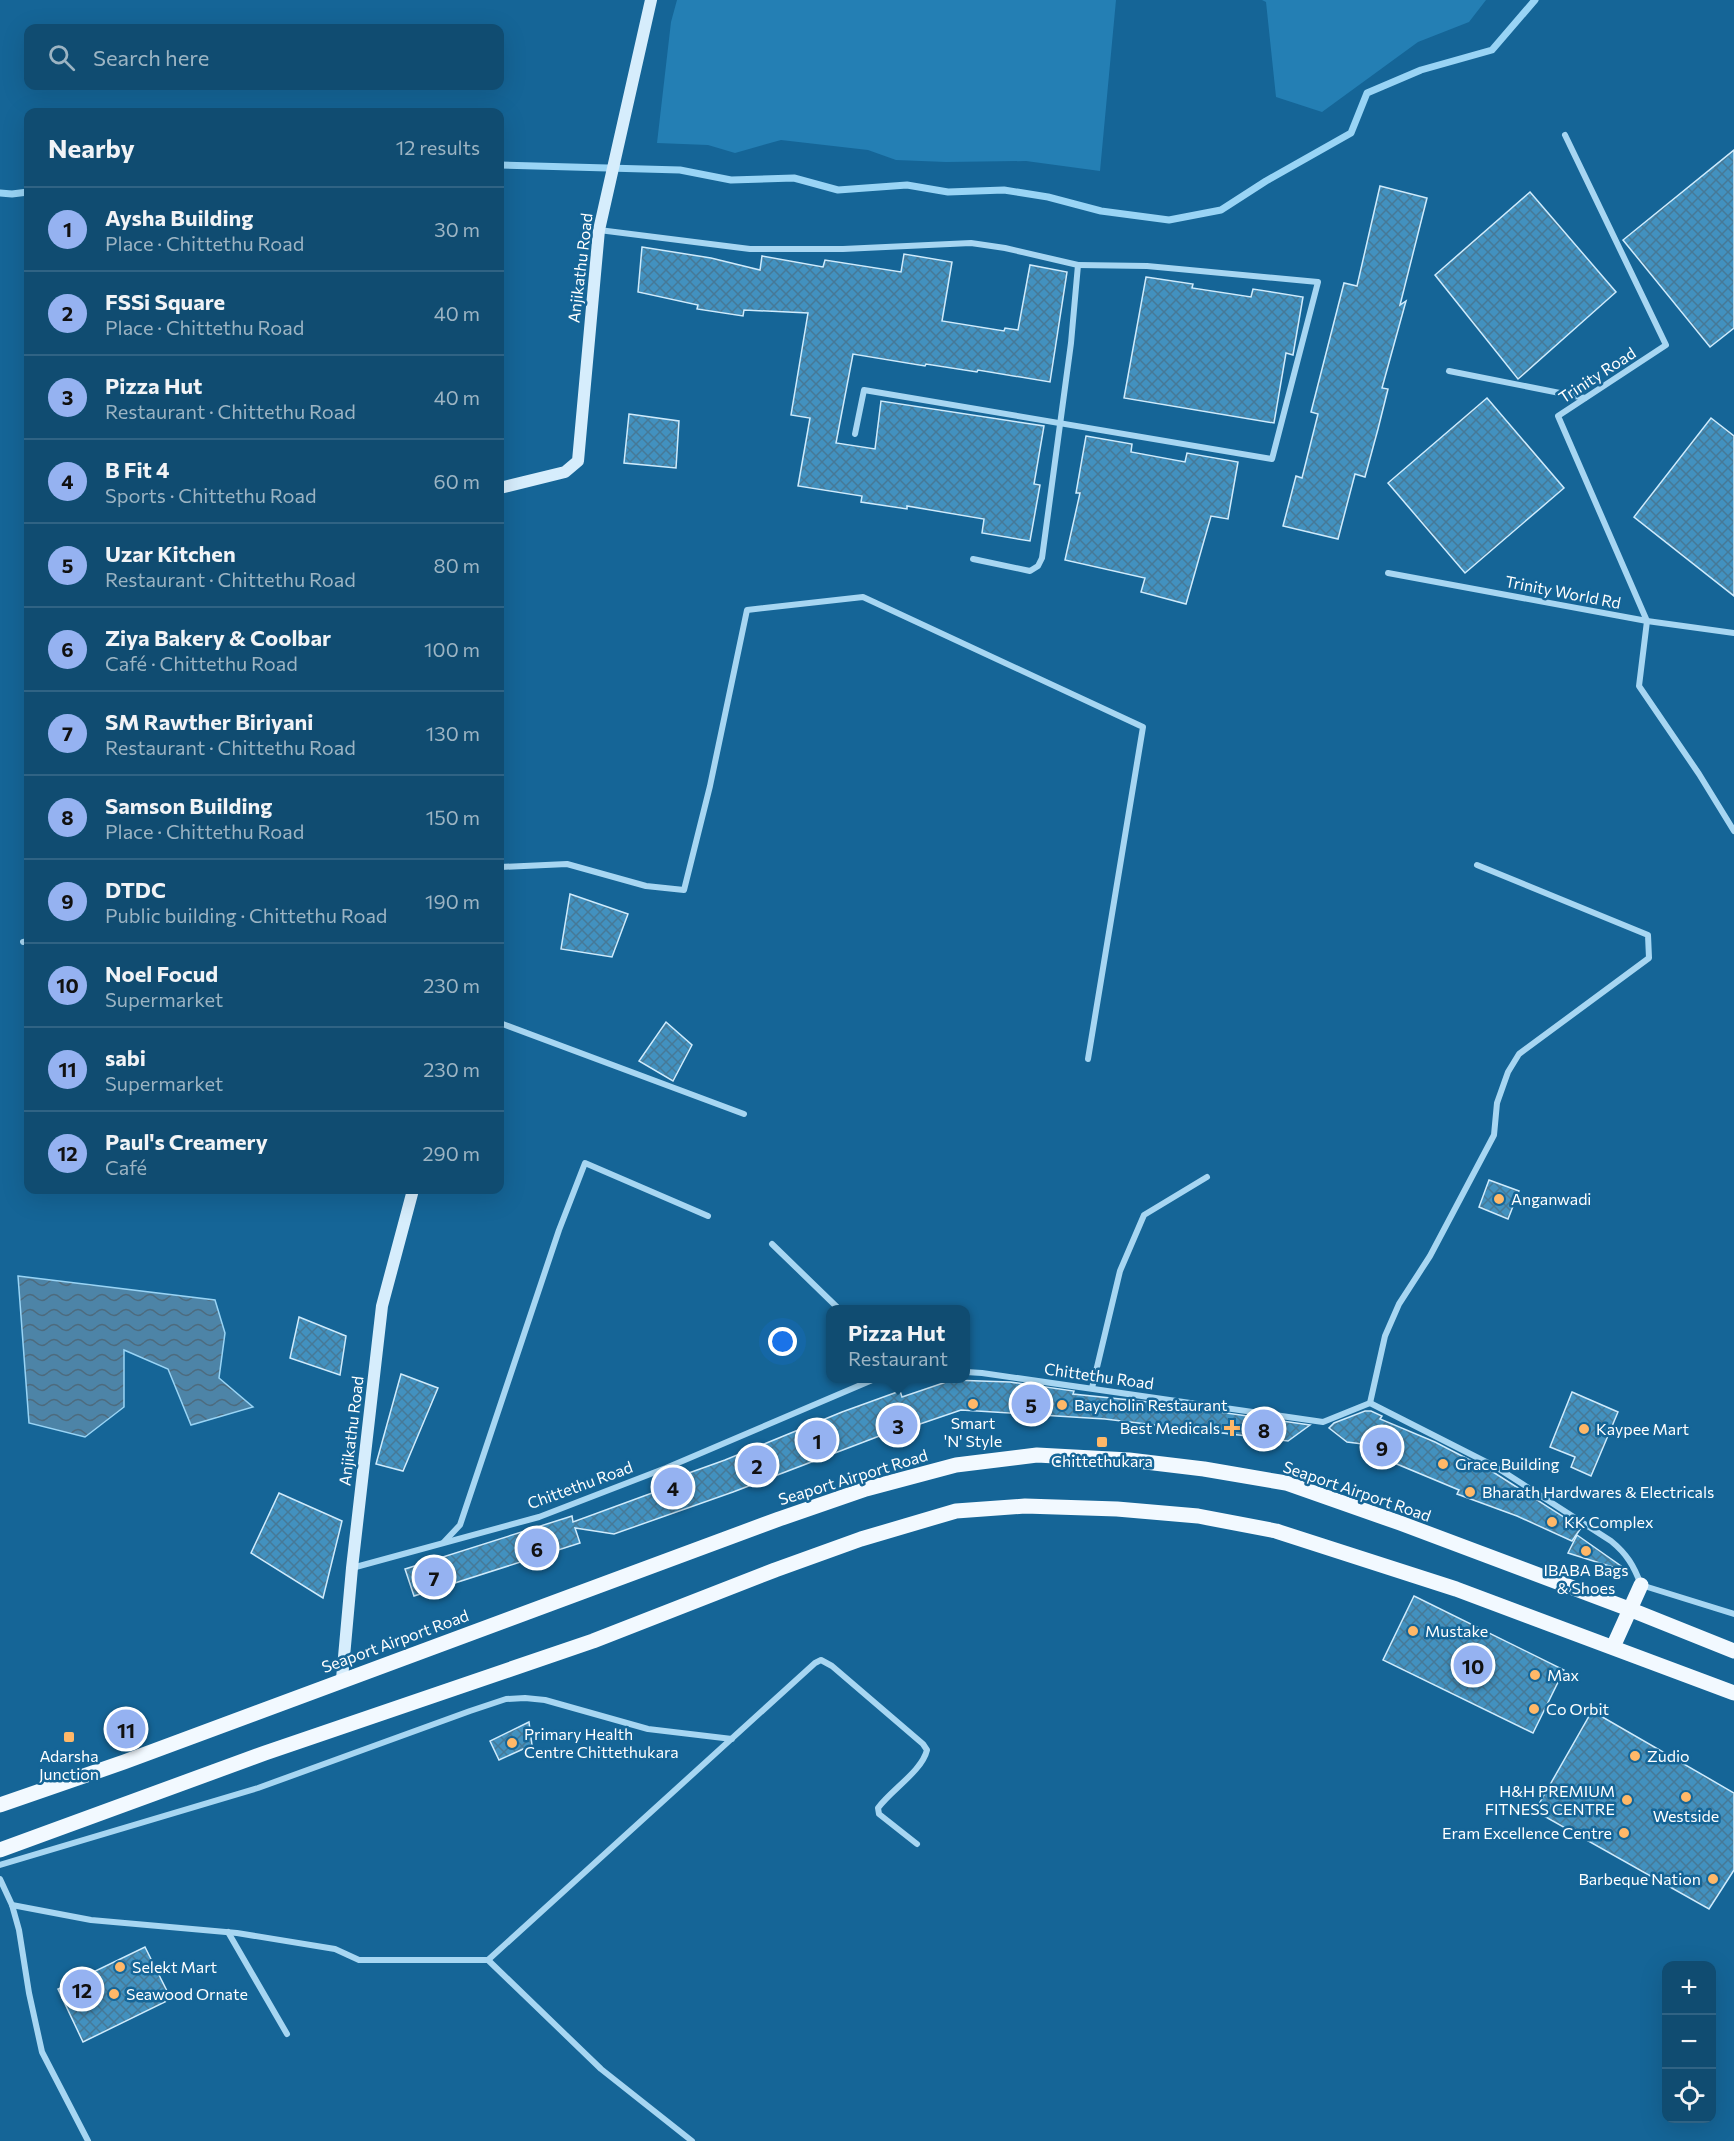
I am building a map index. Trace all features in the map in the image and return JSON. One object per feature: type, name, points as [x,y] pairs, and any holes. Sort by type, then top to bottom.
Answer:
[{"type":"main road","name":"Seaport Airport Road","points":[[0,1804],[124,1762],[342,1679],[866,1489],[956,1465],[1037,1455],[1129,1460],[1204,1469],[1286,1483],[1400,1523],[1734,1651]]},
{"type":"main road","points":[[0,1850],[265,1753],[593,1641],[850,1543],[956,1511],[1025,1506],[1118,1509],[1198,1516],[1276,1531],[1456,1589],[1734,1693]]},
{"type":"main road","points":[[1613,1647],[1641,1584]]},
{"type":"street","name":"Anjikathu Road","points":[[504,487],[565,472],[578,461],[599,230],[651,0]]},
{"type":"street","name":"Trinity Road","points":[[1565,135],[1666,345],[1558,416],[1647,621]]},
{"type":"street","points":[[599,230],[750,249],[843,249],[970,243],[1005,248],[1078,265],[1147,266],[1318,282],[1272,459],[864,390],[855,434]]},
{"type":"street","points":[[973,559],[1030,571],[1038,566],[1042,558],[1078,265]]},
{"type":"street","points":[[1449,372],[1586,398]]},
{"type":"street","name":"Trinity World Rd","points":[[1388,573],[1647,621],[1734,633]]},
{"type":"street","points":[[504,867],[567,864],[646,886],[684,890],[710,786],[747,610],[863,597],[1143,727],[1088,1059]]},
{"type":"street","points":[[1647,621],[1639,686],[1699,774],[1734,831]]},
{"type":"street","points":[[1477,865],[1648,935],[1649,958],[1519,1054],[1508,1071],[1497,1103],[1494,1135],[1430,1256],[1399,1304],[1385,1336],[1370,1402],[1496,1467],[1611,1541],[1625,1552],[1635,1567],[1641,1584],[1734,1614]]},
{"type":"street","points":[[504,1024],[744,1114]]},
{"type":"street","points":[[444,1542],[460,1525],[551,1252],[585,1163],[708,1216]]},
{"type":"street","points":[[1092,1388],[1120,1271],[1144,1215],[1207,1177]]},
{"type":"street","name":"Anjikathu Road","points":[[342,1679],[352,1568],[382,1306],[412,1194]]},
{"type":"street","points":[[772,1244],[835,1305]]},
{"type":"street","name":"Chittethu Road","points":[[970,1373],[1323,1422],[1370,1402]]},
{"type":"street","name":"Chittethu Road","points":[[352,1568],[539,1517],[666,1468],[866,1383]]},
{"type":"street","points":[[12,1905],[91,1920],[228,1932],[334,1949],[359,1960],[488,1959],[815,1663],[825,1660],[927,1750],[926,1756],[878,1808],[879,1814],[917,1844]]},
{"type":"street","points":[[0,1865],[258,1788],[506,1700],[525,1698],[545,1700],[648,1729],[732,1739]]},
{"type":"street","points":[[0,1879],[12,1905],[19,1930],[29,1993],[42,2052],[88,2141]]},
{"type":"street","points":[[228,1932],[287,2034]]},
{"type":"street","points":[[488,1959],[601,2069],[692,2141]]},
{"type":"shaded area","points":[[677,0],[1116,0],[1100,171],[1026,161],[896,160],[868,150],[781,140],[735,153],[708,145],[657,143],[671,22]]},
{"type":"shaded area","points":[[1262,0],[1486,0],[1469,22],[1418,42],[1322,112],[1276,97],[1266,2]]},
{"type":"water","points":[[18,1276],[215,1300],[225,1333],[219,1378],[253,1407],[191,1425],[168,1369],[124,1350],[124,1407],[85,1437],[29,1423]]},
{"type":"building","points":[[1734,150],[1734,328],[1710,347],[1623,240]]},
{"type":"building","points":[[1380,186],[1427,198],[1400,305],[1406,301],[1382,388],[1388,389],[1378,429],[1365,477],[1355,474],[1338,539],[1283,526],[1296,476],[1302,478],[1318,414],[1311,412],[1344,283],[1357,286]]},
{"type":"building","points":[[1530,192],[1616,292],[1518,379],[1435,275]]},
{"type":"building","points":[[642,247],[711,258],[760,270],[762,256],[823,267],[825,260],[901,272],[904,254],[952,262],[942,321],[1004,331],[1005,328],[1018,330],[1030,265],[1067,272],[1050,382],[853,354],[836,443],[875,449],[881,401],[1044,426],[1034,484],[1040,485],[1030,541],[982,533],[984,519],[907,506],[907,509],[861,502],[862,496],[798,486],[810,418],[791,415],[808,313],[744,310],[743,316],[697,309],[698,305],[638,292]]},
{"type":"building","points":[[1146,277],[1193,284],[1192,288],[1251,297],[1253,289],[1303,297],[1293,355],[1286,353],[1274,423],[1124,398]]},
{"type":"building","points":[[1487,398],[1564,488],[1465,573],[1388,483]]},
{"type":"building","points":[[629,414],[679,421],[676,468],[624,463]]},
{"type":"building","points":[[1711,418],[1734,436],[1734,596],[1634,517]]},
{"type":"building","points":[[1086,436],[1132,444],[1131,452],[1185,462],[1187,453],[1238,462],[1228,519],[1211,516],[1186,604],[1141,592],[1145,578],[1065,560],[1080,493],[1076,493]]},
{"type":"building","points":[[570,894],[628,914],[612,957],[561,949]]},
{"type":"building","points":[[666,1022],[692,1045],[673,1081],[639,1061]]},
{"type":"building","name":"Anganwadi","points":[[1489,1180],[1519,1191],[1508,1219],[1479,1207]]},
{"type":"building","points":[[299,1317],[346,1336],[340,1375],[290,1358]]},
{"type":"building","points":[[401,1374],[438,1388],[403,1471],[376,1464]]},
{"type":"building","points":[[970,1381],[1010,1382],[1074,1391],[1073,1394],[1149,1402],[1310,1425],[1288,1441],[1105,1419],[961,1410],[917,1425],[916,1422],[733,1492],[614,1534],[575,1528],[580,1543],[414,1596],[405,1569],[572,1516],[573,1522],[663,1489],[661,1483],[725,1460],[842,1412],[900,1391],[902,1397],[943,1383],[970,1383]]},
{"type":"building","name":"Kaypee Mart","points":[[1572,1392],[1618,1412],[1591,1476],[1571,1467],[1575,1457],[1550,1447]]},
{"type":"building","points":[[1365,1411],[1382,1416],[1380,1419],[1435,1442],[1493,1472],[1581,1528],[1572,1541],[1517,1516],[1457,1494],[1459,1490],[1368,1452],[1371,1445],[1347,1442],[1329,1428],[1334,1423]]},
{"type":"building","points":[[279,1493],[342,1521],[323,1598],[251,1553]]},
{"type":"building","points":[[1577,1535],[1621,1566],[1619,1569],[1568,1553]]},
{"type":"building","points":[[1414,1596],[1564,1670],[1533,1733],[1383,1660]]},
{"type":"building","points":[[1592,1711],[1734,1793],[1734,1870],[1709,1909],[1535,1811]]},
{"type":"building","name":"Primary Health Centre Chittethukara","points":[[529,1722],[532,1745],[499,1760],[490,1741]]},
{"type":"building","name":"Seawood Ornate","points":[[145,1947],[171,1999],[83,2042],[58,1989]]},
{"type":"waterway","points":[[504,165],[680,170],[731,180],[794,178],[838,190],[907,185],[948,192],[1004,190],[1048,197],[1101,211],[1169,220],[1221,210],[1266,181],[1351,133],[1367,93],[1421,70],[1492,50],[1535,0]]},
{"type":"waterway","points":[[0,193],[24,192]]},
{"type":"place","name":"Anganwadi","points":[[1499,1199]]},
{"type":"place","name":"Smart 'N' Style","points":[[973,1404]]},
{"type":"place","name":"Uzar Kitchen","points":[[1031,1404]]},
{"type":"place","name":"Baycholin Restaurant","points":[[1062,1405]]},
{"type":"place","name":"Pizza Hut","points":[[898,1425]]},
{"type":"place","name":"Best Medicals","points":[[1232,1428]]},
{"type":"place","name":"Samson Building","points":[[1264,1429]]},
{"type":"place","name":"Kaypee Mart","points":[[1584,1429]]},
{"type":"place","name":"Aysha Building","points":[[817,1440]]},
{"type":"place","name":"Chittethukara","points":[[1102,1442]]},
{"type":"place","name":"DTDC","points":[[1382,1447]]},
{"type":"place","name":"Grace Building","points":[[1443,1464]]},
{"type":"place","name":"FSSi Square","points":[[757,1465]]},
{"type":"place","name":"B Fit 4","points":[[673,1487]]},
{"type":"place","name":"Bharath Hardwares & Electricals","points":[[1470,1492]]},
{"type":"place","name":"KK Complex","points":[[1552,1522]]},
{"type":"place","name":"Ziya Bakery & Coolbar","points":[[537,1548]]},
{"type":"place","name":"IBABA Bags & Shoes","points":[[1586,1551]]},
{"type":"place","name":"SM Rawther Biriyani","points":[[434,1577]]},
{"type":"place","name":"Mustake","points":[[1413,1631]]},
{"type":"place","name":"Noel Focud","points":[[1473,1665]]},
{"type":"place","name":"Max","points":[[1535,1675]]},
{"type":"place","name":"Co Orbit","points":[[1534,1709]]},
{"type":"place","name":"sabi","points":[[126,1729]]},
{"type":"place","name":"Adarsha Junction","points":[[69,1737]]},
{"type":"place","name":"Primary Health Centre Chittethukara","points":[[512,1743]]},
{"type":"place","name":"Zudio","points":[[1635,1756]]},
{"type":"place","name":"Westside","points":[[1686,1797]]},
{"type":"place","name":"H&H PREMIUM FITNESS CENTRE","points":[[1627,1800]]},
{"type":"place","name":"Eram Excellence Centre","points":[[1624,1833]]},
{"type":"place","name":"Barbeque Nation","points":[[1713,1879]]},
{"type":"place","name":"Selekt Mart","points":[[120,1967]]},
{"type":"place","name":"Paul's Creamery","points":[[82,1989]]},
{"type":"place","name":"Seawood Ornate","points":[[114,1994]]}]
